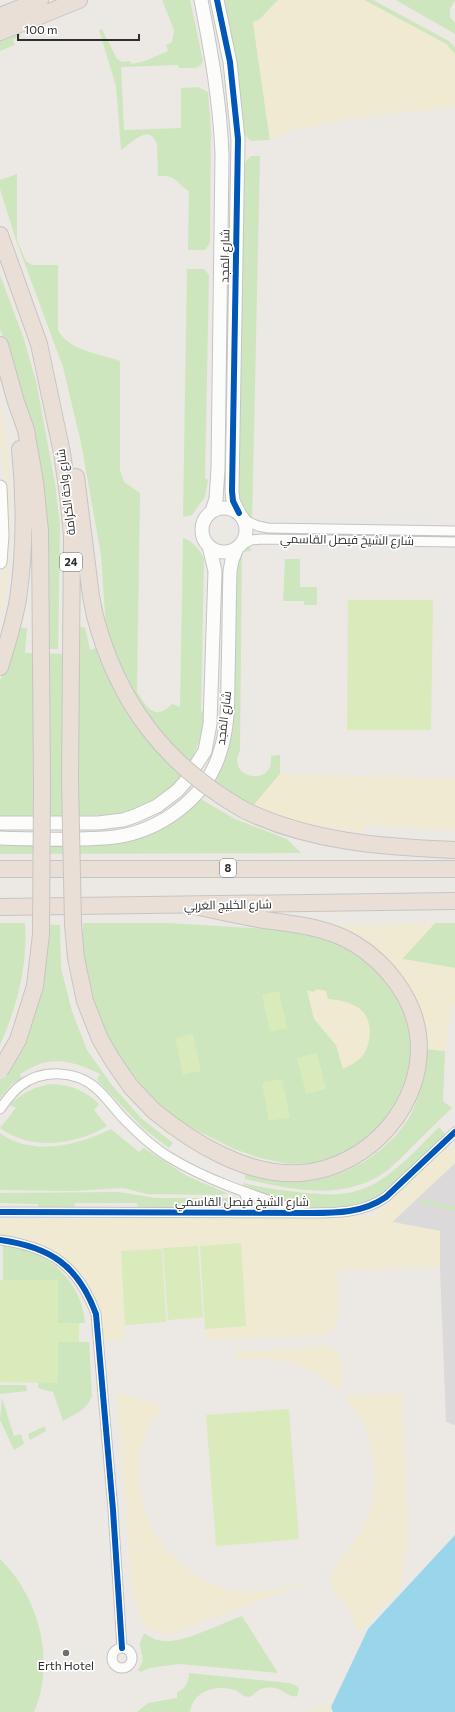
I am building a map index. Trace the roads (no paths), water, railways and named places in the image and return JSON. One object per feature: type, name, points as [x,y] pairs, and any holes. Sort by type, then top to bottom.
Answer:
[{"type":"highway","points":[[0,16],[40,0]]},
{"type":"highway","points":[[0,32],[79,0]]},
{"type":"highway","name":"شارع واحة الكرامة","points":[[0,234],[39,344],[62,453],[68,495],[72,536],[70,782],[73,924],[76,958],[85,1000],[100,1039],[130,1087],[154,1111],[174,1128],[200,1145],[227,1158],[257,1169],[285,1173],[300,1173],[336,1165],[360,1153],[377,1141],[391,1125],[404,1104],[414,1078],[419,1048],[418,1034],[415,1023],[397,982],[373,956],[353,943],[328,932],[232,915],[191,905]]},
{"type":"highway","points":[[39,344],[54,384],[74,465],[80,500],[91,596],[105,650],[115,676],[148,729],[161,746],[192,775],[222,797],[244,810],[287,828],[334,839],[409,848],[455,850]]},
{"type":"highway","points":[[0,345],[16,402],[26,430],[35,482],[40,531],[42,786],[41,934],[35,986],[18,1040],[0,1071]]},
{"type":"highway","points":[[0,667],[18,600],[21,574],[23,491],[16,402]]},
{"type":"highway","name":"8","points":[[0,869],[455,869]]},
{"type":"highway","name":"شارع الخَلِيج العَربِي","points":[[0,907],[455,901]]},
{"type":"street","name":"شارع المَجد","points":[[201,0],[214,64],[222,154],[218,470],[216,499],[212,511]]},
{"type":"street","name":"شارع المَجد","points":[[217,0],[230,62],[238,139],[232,496],[242,516]]},
{"type":"street","points":[[0,487],[2,520],[0,562]]},
{"type":"street","points":[[226,508],[242,516],[246,534],[238,547],[226,552],[214,550],[205,541],[202,531],[204,520],[212,511],[226,508]]},
{"type":"street","name":"شارع الشيخ فيصل القاسمي","points":[[242,516],[258,526],[268,528],[455,531]]},
{"type":"street","name":"شارع الشيخ فيصل القاسمي","points":[[238,547],[251,540],[262,539],[455,542]]},
{"type":"street","name":"شارع المَجد","points":[[0,823],[98,823],[123,820],[146,812],[157,806],[177,791],[185,782],[204,751],[210,724],[215,571],[209,546]]},
{"type":"street","name":"شارع المَجد","points":[[0,838],[100,838],[131,834],[159,822],[178,810],[195,794],[208,777],[219,756],[226,728],[230,571],[232,560],[238,547]]},
{"type":"street","name":"شارع الشيخ فيصل القاسمي","points":[[0,1109],[11,1094],[29,1080],[52,1074],[64,1074],[75,1077],[96,1088],[136,1132],[157,1150],[185,1166],[244,1192],[310,1214]]},
{"type":"street","name":"شارع الشيخ فيصل القاسمي","points":[[0,1212],[310,1214],[359,1210],[378,1203],[394,1191],[455,1132]]},
{"type":"street","points":[[241,1213],[247,1207],[248,1203],[244,1192]]},
{"type":"street","points":[[0,1240],[30,1245],[53,1256],[71,1270],[79,1279],[91,1300],[96,1314],[114,1517],[122,1648]]},
{"type":"water","points":[[455,1535],[455,1712],[333,1712],[331,1707],[368,1629]]},
{"type":"place","name":"Erth Hotel","points":[[66,1653]]}]
